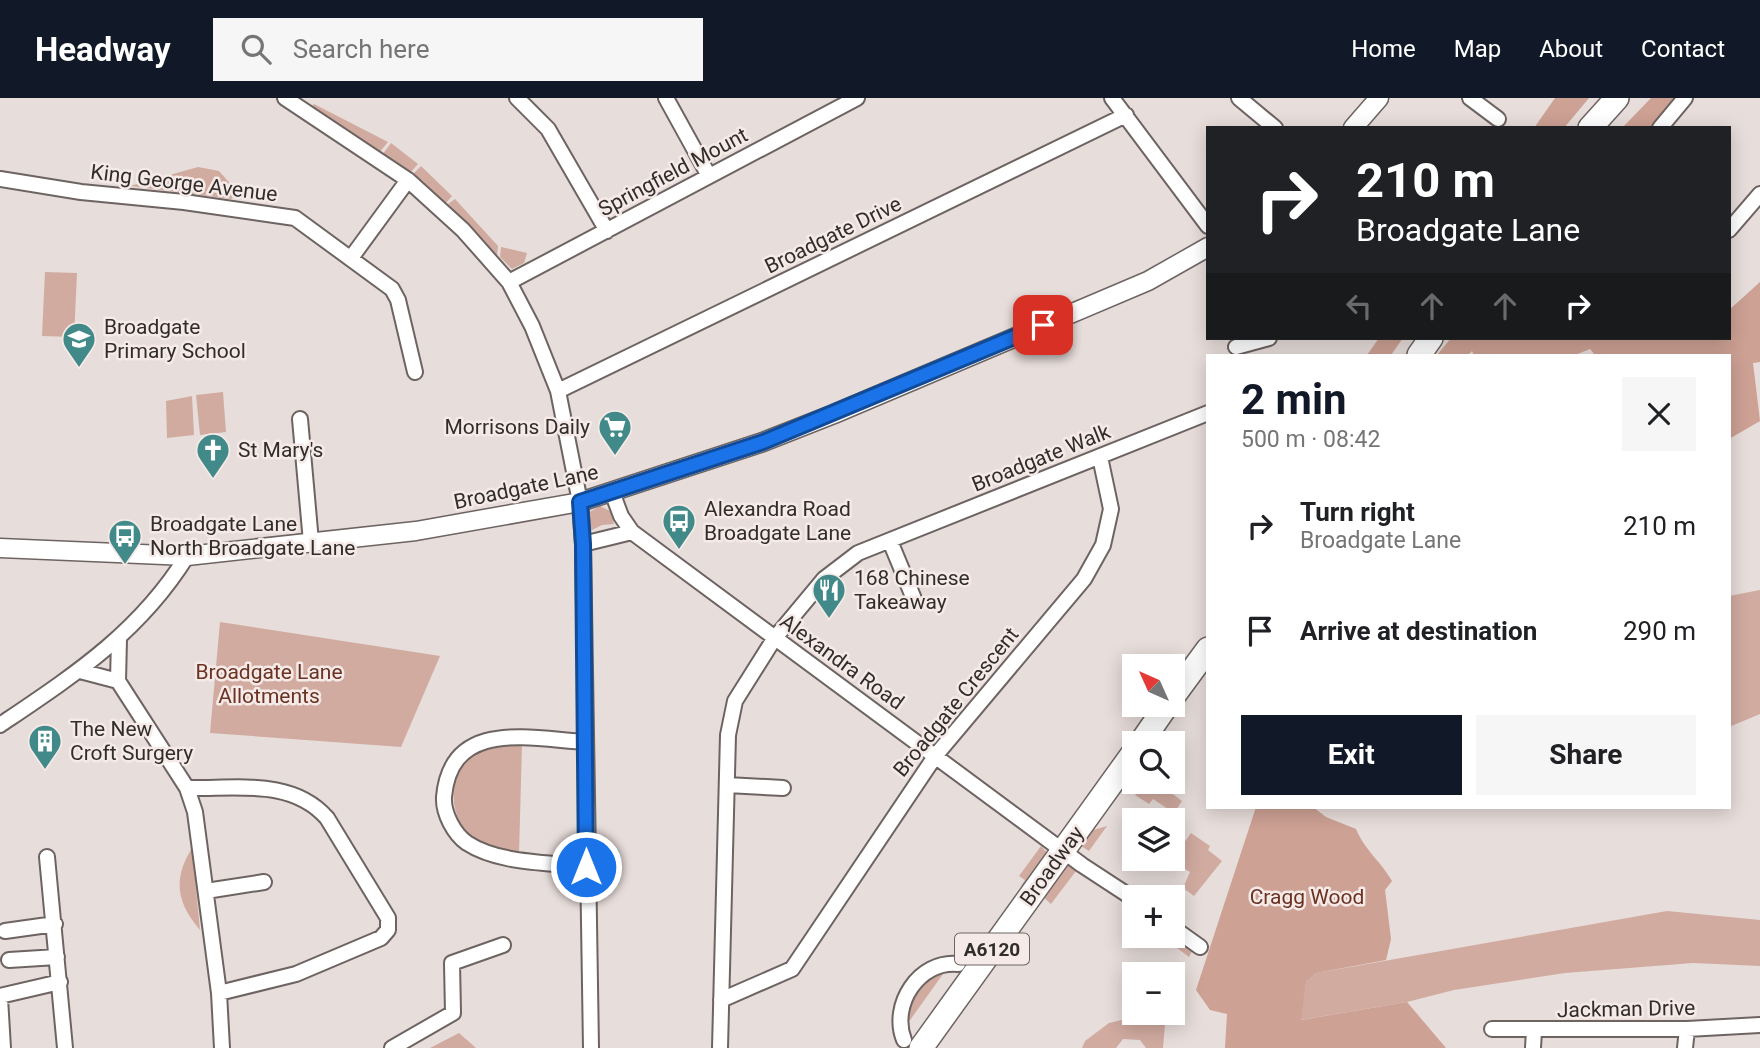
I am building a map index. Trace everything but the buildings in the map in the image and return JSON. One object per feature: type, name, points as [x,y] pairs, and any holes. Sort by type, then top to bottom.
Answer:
[{"type":"highway","points":[[1592,126],[1617,98]]},
{"type":"highway","points":[[1185,680],[1206,652]]},
{"type":"highway","name":"Broadway","points":[[912,1044],[1063,850],[1122,769]]},
{"type":"street","points":[[285,98],[408,180],[463,230],[509,282],[532,326],[558,391],[580,502],[583,544],[586,867],[591,1048]]},
{"type":"street","points":[[517,98],[548,129],[607,230]]},
{"type":"street","points":[[666,98],[709,176]]},
{"type":"street","name":"Springfield Mount","points":[[509,282],[857,98]]},
{"type":"street","points":[[1112,98],[1206,223]]},
{"type":"street","points":[[1239,98],[1273,126]]},
{"type":"street","points":[[1355,126],[1379,98]]},
{"type":"street","points":[[1470,98],[1498,119]]},
{"type":"street","points":[[1662,126],[1685,98]]},
{"type":"street","name":"Broadgate Drive","points":[[558,391],[1126,116]]},
{"type":"street","name":"King George Avenue","points":[[0,178],[81,192],[281,215],[308,226],[392,289],[398,300],[415,372]]},
{"type":"street","points":[[351,258],[408,180]]},
{"type":"street","points":[[1731,228],[1760,194]]},
{"type":"street","name":"Broadgate Lane","points":[[0,548],[187,555],[416,531],[580,502],[763,442],[834,414],[1149,281],[1206,248]]},
{"type":"street","points":[[1235,347],[1261,340]]},
{"type":"street","name":"Broadgate Walk","points":[[720,1048],[728,735],[735,701],[774,639],[824,579],[859,554],[1206,414]]},
{"type":"street","points":[[300,419],[311,542]]},
{"type":"street","name":"Broadgate Crescent","points":[[721,1000],[792,969],[936,755],[1090,568],[1102,545],[1111,509],[1100,457]]},
{"type":"street","name":"Alexandra Road","points":[[612,492],[621,516],[632,531],[774,639],[1122,891]]},
{"type":"street","points":[[583,544],[632,531]]},
{"type":"street","points":[[890,541],[914,599]]},
{"type":"street","points":[[0,725],[80,671],[119,639],[154,605],[187,555]]},
{"type":"street","points":[[119,639],[118,681],[187,788],[195,812],[219,993],[222,1048]]},
{"type":"street","points":[[80,671],[118,681]]},
{"type":"street","points":[[586,743],[501,737],[479,742],[468,749],[451,770],[444,802],[454,830],[465,842],[480,850],[495,855],[586,867]]},
{"type":"street","points":[[727,785],[783,788]]},
{"type":"street","points":[[187,788],[268,789],[300,795],[315,804],[327,818],[388,918],[388,930],[380,938],[296,974],[219,993]]},
{"type":"street","points":[[47,857],[65,1048]]},
{"type":"street","points":[[206,891],[264,882]]},
{"type":"street","points":[[5,931],[55,924]]},
{"type":"street","points":[[1185,936],[1200,947]]},
{"type":"street","points":[[392,1048],[453,1013],[452,963],[503,945]]},
{"type":"street","points":[[9,960],[57,957]]},
{"type":"street","points":[[912,1044],[900,1030],[901,1003],[919,977],[948,963],[958,964]]},
{"type":"street","points":[[3,1048],[0,997],[60,982]]},
{"type":"street","name":"Jackman Drive","points":[[1492,1029],[1687,1030],[1760,1025]]},
{"type":"street","points":[[1685,1048],[1687,1030]]},
{"type":"street","points":[[1533,1048],[1534,1031]]},
{"type":"green space","points":[[1555,98],[1589,98],[1566,126],[1535,126]]},
{"type":"green space","points":[[1651,98],[1676,98],[1653,126],[1624,126]]},
{"type":"green space","points":[[314,104],[388,142],[379,153],[310,109]]},
{"type":"green space","points":[[391,143],[418,164],[409,174],[382,155]]},
{"type":"green space","points":[[421,166],[452,196],[446,203],[411,176]]},
{"type":"green space","points":[[198,167],[219,171],[235,189],[232,199],[130,186]]},
{"type":"green space","points":[[455,199],[498,246],[497,257],[448,204]]},
{"type":"green space","points":[[501,247],[527,253],[524,263],[512,269],[500,257]]},
{"type":"green space","points":[[45,272],[77,273],[74,337],[42,336]]},
{"type":"green space","points":[[1760,282],[1760,362],[1753,363],[1760,421],[1731,438],[1731,354],[1594,354],[1590,349],[1578,354],[1474,354],[1472,351],[1469,354],[1438,354],[1449,340],[1731,340],[1731,308]]},
{"type":"green space","points":[[1378,340],[1402,340],[1392,354],[1368,354]]},
{"type":"green space","points":[[223,392],[226,432],[200,435],[196,395]]},
{"type":"green space","points":[[192,396],[194,435],[167,438],[166,401]]},
{"type":"green space","points":[[600,506],[610,511],[614,524],[602,525],[590,531],[588,513]]},
{"type":"green space","points":[[1760,590],[1760,714],[1731,726],[1731,596]]},
{"type":"green space","name":"Broadgate Lane Allotments","points":[[220,622],[440,656],[401,747],[210,733]]},
{"type":"green space","points":[[494,743],[522,744],[519,855],[490,848],[473,839],[461,824],[454,804],[454,784],[460,768]]},
{"type":"green space","points":[[1173,794],[1182,801],[1177,808],[1166,808],[1153,799],[1149,804],[1135,795]]},
{"type":"green space","name":"Cragg Wood","points":[[1255,809],[1316,809],[1326,817],[1356,829],[1392,881],[1385,890],[1391,939],[1386,960],[1316,973],[1306,982],[1301,1020],[1407,1002],[1446,1048],[1225,1048],[1227,1014],[1210,1010],[1196,990]]},
{"type":"green space","points":[[1107,826],[1089,851],[1081,846],[1090,831]]},
{"type":"green space","points":[[1191,833],[1210,846],[1208,850],[1222,861],[1194,896],[1185,889],[1190,872],[1185,869],[1185,841]]},
{"type":"green space","points":[[1041,846],[1049,855],[1028,883],[1021,886],[1025,880],[1019,876]]},
{"type":"green space","points":[[192,848],[200,930],[186,910],[180,890],[182,870]]},
{"type":"green space","points":[[1067,865],[1076,871],[1051,904],[1043,897],[1062,866]]},
{"type":"green space","points":[[1667,911],[1760,920],[1760,966],[1693,963],[1565,973],[1454,990],[1407,1002],[1300,1020],[1306,982],[1316,973]]},
{"type":"green space","points":[[1185,946],[1192,951],[1189,957],[1177,948],[1185,948]]},
{"type":"green space","points":[[948,967],[903,1030],[904,1002],[919,990],[918,982]]},
{"type":"green space","points":[[1122,1020],[1122,1025],[1165,1025],[1163,1048],[1146,1048],[1140,1040],[1123,1039],[1116,1048],[1082,1048],[1085,1041],[1109,1023]]},
{"type":"green space","points":[[459,1033],[476,1048],[430,1048]]},
{"type":"place","name":"Broadgate Primary School","points":[[79,369]]},
{"type":"place","name":"Morrisons Daily","points":[[615,457]]},
{"type":"place","name":"St Mary's","points":[[213,480]]},
{"type":"place","name":"Alexandra Road Broadgate Lane","points":[[679,551]]},
{"type":"place","name":"Broadgate Lane North Broadgate Lane","points":[[125,566]]},
{"type":"place","name":"168 Chinese Takeaway","points":[[829,620]]},
{"type":"place","name":"The New Croft Surgery","points":[[45,771]]},
{"type":"route","points":[[586,867],[583,544],[578,510],[580,502],[763,442],[1043,325]]}]
